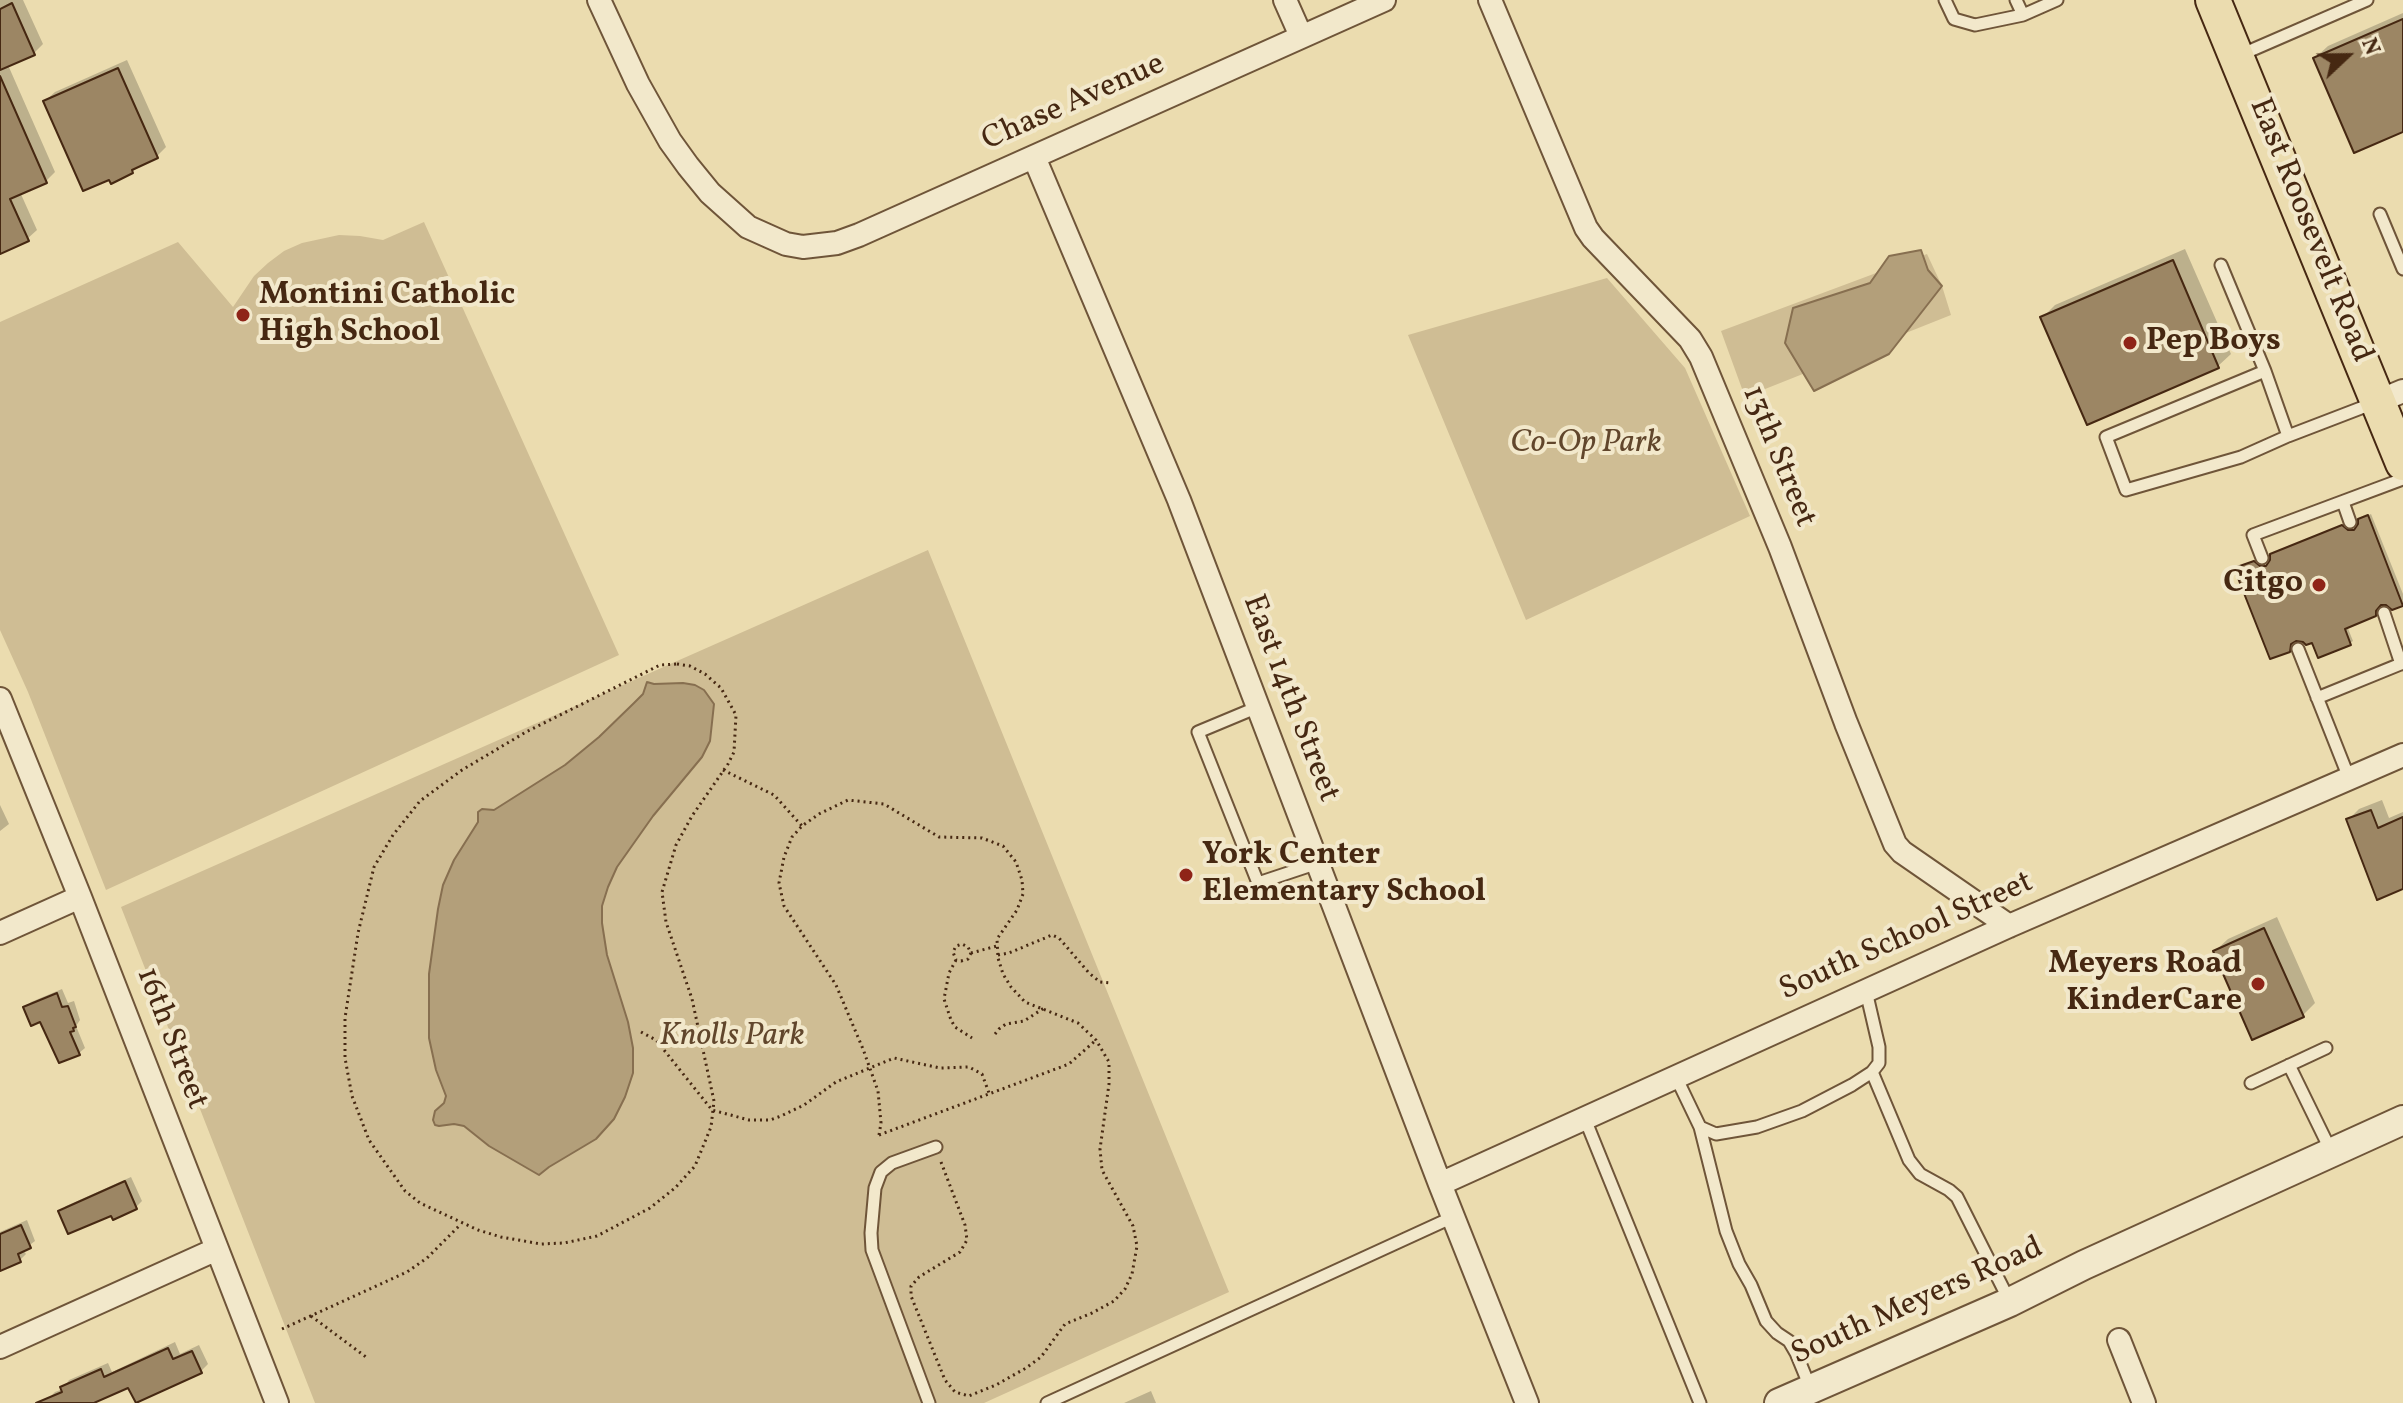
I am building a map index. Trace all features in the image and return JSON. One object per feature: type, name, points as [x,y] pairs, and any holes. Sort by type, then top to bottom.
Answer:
[{"type":"main road","name":"East Roosevelt Road","points":[[2213,0],[2391,396],[2403,463]]},
{"type":"street","name":"Chase Avenue","points":[[599,0],[638,84],[670,141],[710,193],[748,227],[786,244],[803,247],[819,247],[859,235],[1384,0]]},
{"type":"street","points":[[1285,0],[1301,36]]},
{"type":"street","name":"13th Street","points":[[1490,0],[1586,228],[1690,339],[1701,357],[1780,547],[1895,844],[1902,852],[2009,926]]},
{"type":"street","name":"East 14th Street","points":[[1034,157],[1179,500],[1440,1184],[1527,1403]]},
{"type":"street","name":"16th Street","points":[[0,699],[277,1403]]},
{"type":"street","name":"South School Street","points":[[1440,1184],[2009,926],[2403,755]]},
{"type":"street","points":[[0,933],[80,897]]},
{"type":"street","name":"South Meyers Road","points":[[1779,1403],[2010,1302],[2084,1265],[2403,1120]]},
{"type":"street","points":[[0,1347],[217,1249]]},
{"type":"street","points":[[2119,1340],[2144,1403]]},
{"type":"lane","points":[[1945,0],[1954,19],[1975,25],[2023,15],[2057,0]]},
{"type":"lane","points":[[2016,0],[2023,15]]},
{"type":"lane","points":[[2237,56],[2367,0]]},
{"type":"lane","points":[[2380,214],[2403,269]]},
{"type":"lane","points":[[2221,265],[2288,436]]},
{"type":"lane","points":[[2265,371],[2106,437],[2126,490],[2241,457],[2391,396]]},
{"type":"lane","points":[[2262,558],[2253,535],[2403,479]]},
{"type":"lane","points":[[2343,502],[2350,522]]},
{"type":"lane","points":[[2317,698],[2402,663],[2384,613]]},
{"type":"lane","points":[[2298,649],[2349,778]]},
{"type":"lane","points":[[1258,707],[1198,732],[1258,883],[1318,863]]},
{"type":"lane","points":[[1700,1127],[1716,1134],[1757,1127],[1802,1111],[1872,1072],[1879,1063],[1879,1047],[1866,991]]},
{"type":"lane","points":[[2251,1083],[2326,1048]]},
{"type":"lane","points":[[2289,1065],[2332,1153]]},
{"type":"lane","points":[[1872,1072],[1909,1160],[1920,1174],[1957,1197],[2010,1302]]},
{"type":"lane","points":[[1676,1077],[1700,1127],[1726,1231],[1739,1264],[1766,1321],[1789,1341],[1811,1389]]},
{"type":"lane","points":[[1585,1119],[1700,1403]]},
{"type":"lane","points":[[929,1403],[872,1250],[871,1233],[875,1188],[881,1172],[892,1163],[936,1147]]},
{"type":"lane","points":[[1047,1403],[1453,1217]]},
{"type":"path","points":[[660,665],[690,666],[698,670],[721,688],[729,700],[736,715],[736,741],[734,752],[723,770],[676,845],[662,892],[666,922],[692,999],[714,1101],[711,1127],[695,1166],[675,1188],[650,1208],[597,1236],[564,1243],[541,1244],[501,1237],[461,1224],[420,1203],[405,1191],[369,1140],[352,1096],[345,1058],[345,1018],[358,933],[374,867],[393,835],[420,801],[462,770],[526,732],[660,665]]},
{"type":"path","points":[[723,770],[770,792],[802,826]]},
{"type":"path","points":[[936,1147],[965,1225],[967,1240],[960,1252],[919,1277],[911,1286],[911,1296],[945,1380],[955,1392],[969,1396],[996,1385],[1041,1357],[1065,1324],[1114,1301],[1125,1289],[1132,1274],[1137,1246],[1133,1226],[1102,1170],[1100,1149],[1109,1062],[1096,1040],[1078,1023],[1025,1002],[1003,974],[997,939],[1017,910],[1023,894],[1016,862],[1003,846],[982,838],[939,837],[884,804],[872,801],[839,802],[802,826],[792,837],[780,871],[784,906],[836,985],[878,1091],[879,1135],[1069,1064],[1096,1040]]},
{"type":"path","points":[[998,955],[1052,935],[1059,938],[1100,982],[1111,983]]},
{"type":"path","points":[[971,953],[962,944],[956,946],[953,952],[956,960],[949,973],[944,999],[955,1027],[972,1038]]},
{"type":"path","points":[[956,960],[968,959],[971,953],[997,946]]},
{"type":"path","points":[[995,1034],[1006,1024],[1024,1021],[1044,1008]]},
{"type":"path","points":[[641,1032],[656,1040],[712,1110],[749,1120],[770,1120],[804,1105],[836,1082],[894,1058],[940,1068],[969,1067],[982,1074],[989,1093]]},
{"type":"path","points":[[282,1329],[407,1272],[427,1258],[461,1224]]},
{"type":"path","points":[[311,1316],[366,1357]]},
{"type":"green space","name":"Montini Catholic High School","points":[[424,222],[619,655],[106,890],[28,692],[0,630],[0,322],[178,242],[233,307],[254,276],[284,251],[302,243],[339,235],[383,240]]},
{"type":"green space","name":"Co-Op Park","points":[[1927,254],[1951,315],[1745,397],[1721,331]]},
{"type":"green space","name":"Co-Op Park","points":[[1607,278],[1685,368],[1750,516],[1526,620],[1408,335]]},
{"type":"green space","name":"Knolls Park","points":[[928,550],[1229,1292],[984,1403],[315,1403],[121,907]]},
{"type":"shaded area","name":"Co-Op Park","points":[[1921,250],[1928,270],[1942,286],[1889,354],[1814,391],[1785,343],[1793,308],[1870,283],[1889,256]]},
{"type":"shaded area","points":[[647,682],[683,683],[704,690],[714,704],[710,741],[702,757],[653,816],[617,867],[602,906],[607,955],[633,1048],[633,1073],[625,1097],[614,1119],[596,1139],[539,1175],[489,1146],[464,1126],[439,1126],[433,1120],[435,1111],[444,1103],[446,1096],[429,1038],[429,974],[443,885],[454,860],[478,822],[478,812],[482,809],[494,810],[565,765],[643,694]]},
{"type":"building","points":[[12,3],[35,55],[0,70],[0,9]]},
{"type":"building","points":[[2403,19],[2403,132],[2354,153],[2313,58]]},
{"type":"building","points":[[118,68],[158,158],[111,184],[109,180],[83,191],[43,101]]},
{"type":"building","points":[[0,76],[47,183],[10,199],[29,241],[0,254]]},
{"type":"building","name":"Pep Boys","points":[[2173,260],[2219,368],[2087,425],[2040,317]]},
{"type":"building","name":"Citgo","points":[[2368,515],[2403,606],[2392,610],[2381,605],[2376,616],[2345,629],[2351,645],[2318,658],[2312,643],[2306,645],[2296,641],[2291,644],[2290,652],[2270,659],[2234,568],[2254,561],[2266,566],[2270,554],[2342,525],[2354,530],[2358,519]]},
{"type":"building","points":[[2371,810],[2378,828],[2403,817],[2403,889],[2377,900],[2346,819]]},
{"type":"building","name":"Meyers Road KinderCare","points":[[2264,928],[2304,1017],[2252,1040],[2213,951]]},
{"type":"building","points":[[57,993],[62,1007],[68,1006],[76,1027],[70,1032],[80,1055],[59,1063],[40,1022],[31,1026],[23,1007]]},
{"type":"building","points":[[125,1181],[137,1209],[68,1234],[58,1211]]},
{"type":"building","points":[[21,1225],[31,1248],[18,1254],[21,1262],[0,1271],[0,1234]]},
{"type":"building","points":[[168,1348],[173,1359],[192,1351],[202,1373],[136,1403],[128,1388],[94,1403],[36,1403],[62,1392],[60,1387],[101,1369],[104,1377]]},
{"type":"place","name":"Montini Catholic High School","points":[[243,315]]},
{"type":"place","name":"Pep Boys","points":[[2130,343]]},
{"type":"place","name":"Citgo","points":[[2319,585]]},
{"type":"place","name":"York Center Elementary School","points":[[1186,875]]},
{"type":"place","name":"Meyers Road KinderCare","points":[[2258,984]]}]
